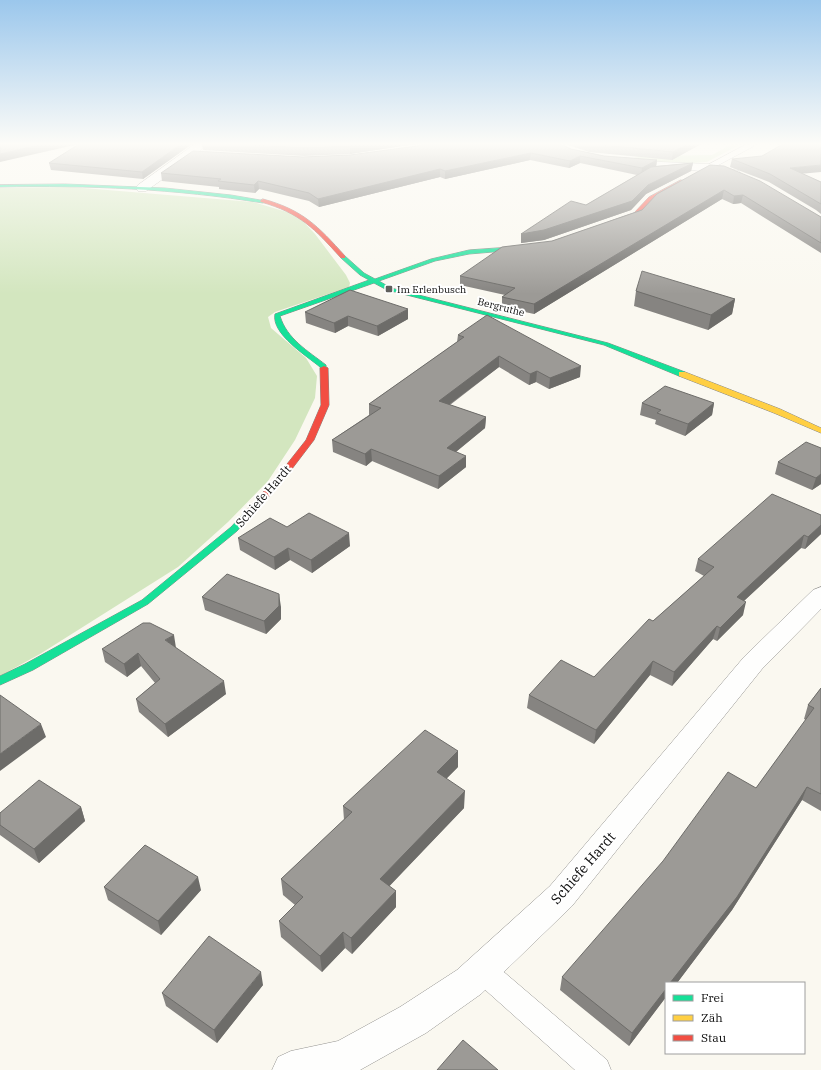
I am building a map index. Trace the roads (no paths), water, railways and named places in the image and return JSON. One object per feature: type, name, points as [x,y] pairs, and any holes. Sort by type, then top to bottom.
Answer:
[{"type":"street","name":"Bergruthe","points":[[198,194],[256,200],[293,211],[307,219],[358,270],[372,280],[390,289],[606,344],[778,411],[821,431]]},
{"type":"street","points":[[603,225],[636,214],[651,198],[659,194]]},
{"type":"street","points":[[372,280],[404,267],[460,253],[478,250],[508,251],[539,246]]},
{"type":"street","name":"Schiefe Hardt","points":[[0,681],[43,660],[145,602],[234,529],[279,480],[305,446],[325,405],[324,366],[284,334],[276,322],[277,315],[289,309],[351,289],[372,280]]},
{"type":"street","name":"Schiefe Hardt","points":[[292,1070],[343,1059],[413,1020],[469,982],[561,896],[753,663],[821,594]]},
{"type":"lane","points":[[482,970],[597,1070]]},
{"type":"place","name":"Im Erlenbusch","points":[[389,289]]}]
